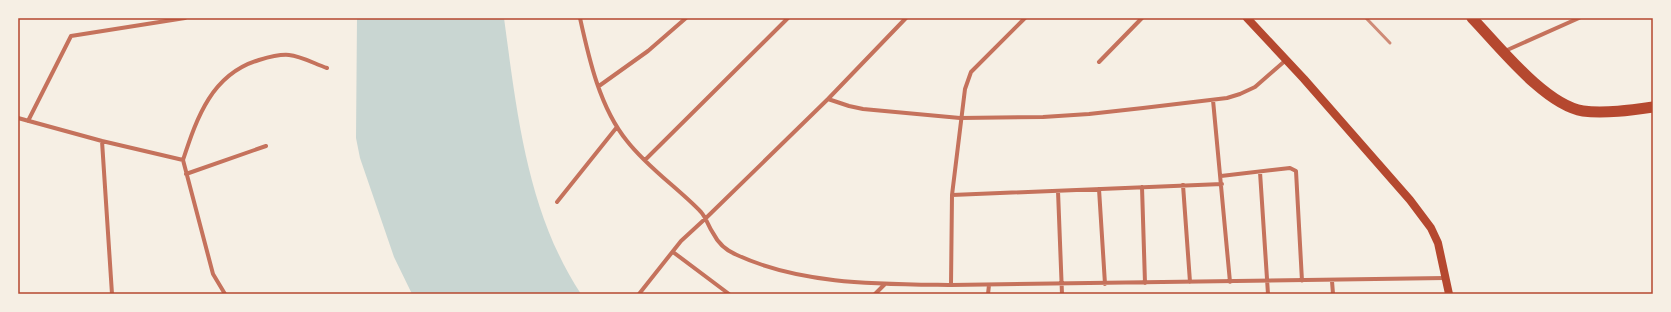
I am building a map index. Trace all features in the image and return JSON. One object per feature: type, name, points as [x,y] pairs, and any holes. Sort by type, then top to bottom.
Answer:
[{"type":"highway","points":[[1472,18],[1538,87],[1562,104],[1583,111],[1653,108]]},
{"type":"main road","points":[[1247,18],[1414,205],[1431,228],[1438,243],[1450,294]]},
{"type":"street","points":[[147,18],[147,24]]},
{"type":"street","points":[[28,121],[71,36],[185,18]]},
{"type":"street","points":[[580,18],[585,41],[600,86],[617,126],[627,141],[706,218],[719,243],[736,255],[767,266],[797,274],[884,284],[951,286],[1446,278]]},
{"type":"street","points":[[600,86],[648,51],[686,18]]},
{"type":"street","points":[[645,160],[788,18]]},
{"type":"street","points":[[638,294],[692,230],[828,99],[906,18]]},
{"type":"street","points":[[951,286],[952,195],[960,118],[965,89],[971,72],[1025,18]]},
{"type":"street","points":[[1099,62],[1142,18]]},
{"type":"street","points":[[1504,51],[1580,18]]},
{"type":"street","points":[[225,294],[213,274],[183,160],[203,107],[216,86],[240,68],[268,57],[291,55],[327,68]]},
{"type":"street","points":[[828,99],[848,106],[864,109],[960,118],[1089,114],[1227,98],[1255,87],[1286,60]]},
{"type":"street","points":[[1213,100],[1230,282]]},
{"type":"street","points":[[18,118],[102,141],[183,160]]},
{"type":"street","points":[[557,202],[617,126]]},
{"type":"street","points":[[102,141],[112,294]]},
{"type":"street","points":[[186,174],[266,146]]},
{"type":"street","points":[[1221,176],[1290,168],[1296,171],[1302,281]]},
{"type":"street","points":[[1260,172],[1268,294]]},
{"type":"street","points":[[952,195],[1222,184]]},
{"type":"street","points":[[1183,185],[1190,282]]},
{"type":"street","points":[[1142,187],[1146,283]]},
{"type":"street","points":[[1099,189],[1105,284]]},
{"type":"street","points":[[1058,191],[1062,294]]},
{"type":"street","points":[[673,252],[729,294]]},
{"type":"street","points":[[1332,281],[1333,294]]},
{"type":"street","points":[[875,294],[884,284]]},
{"type":"street","points":[[988,294],[989,285]]},
{"type":"shaded area","points":[[357,18],[504,18],[520,125],[536,196],[548,230],[563,262],[581,294],[412,294],[394,257],[360,158],[356,138]]},
{"type":"railway","points":[[1366,18],[1390,43]]}]
